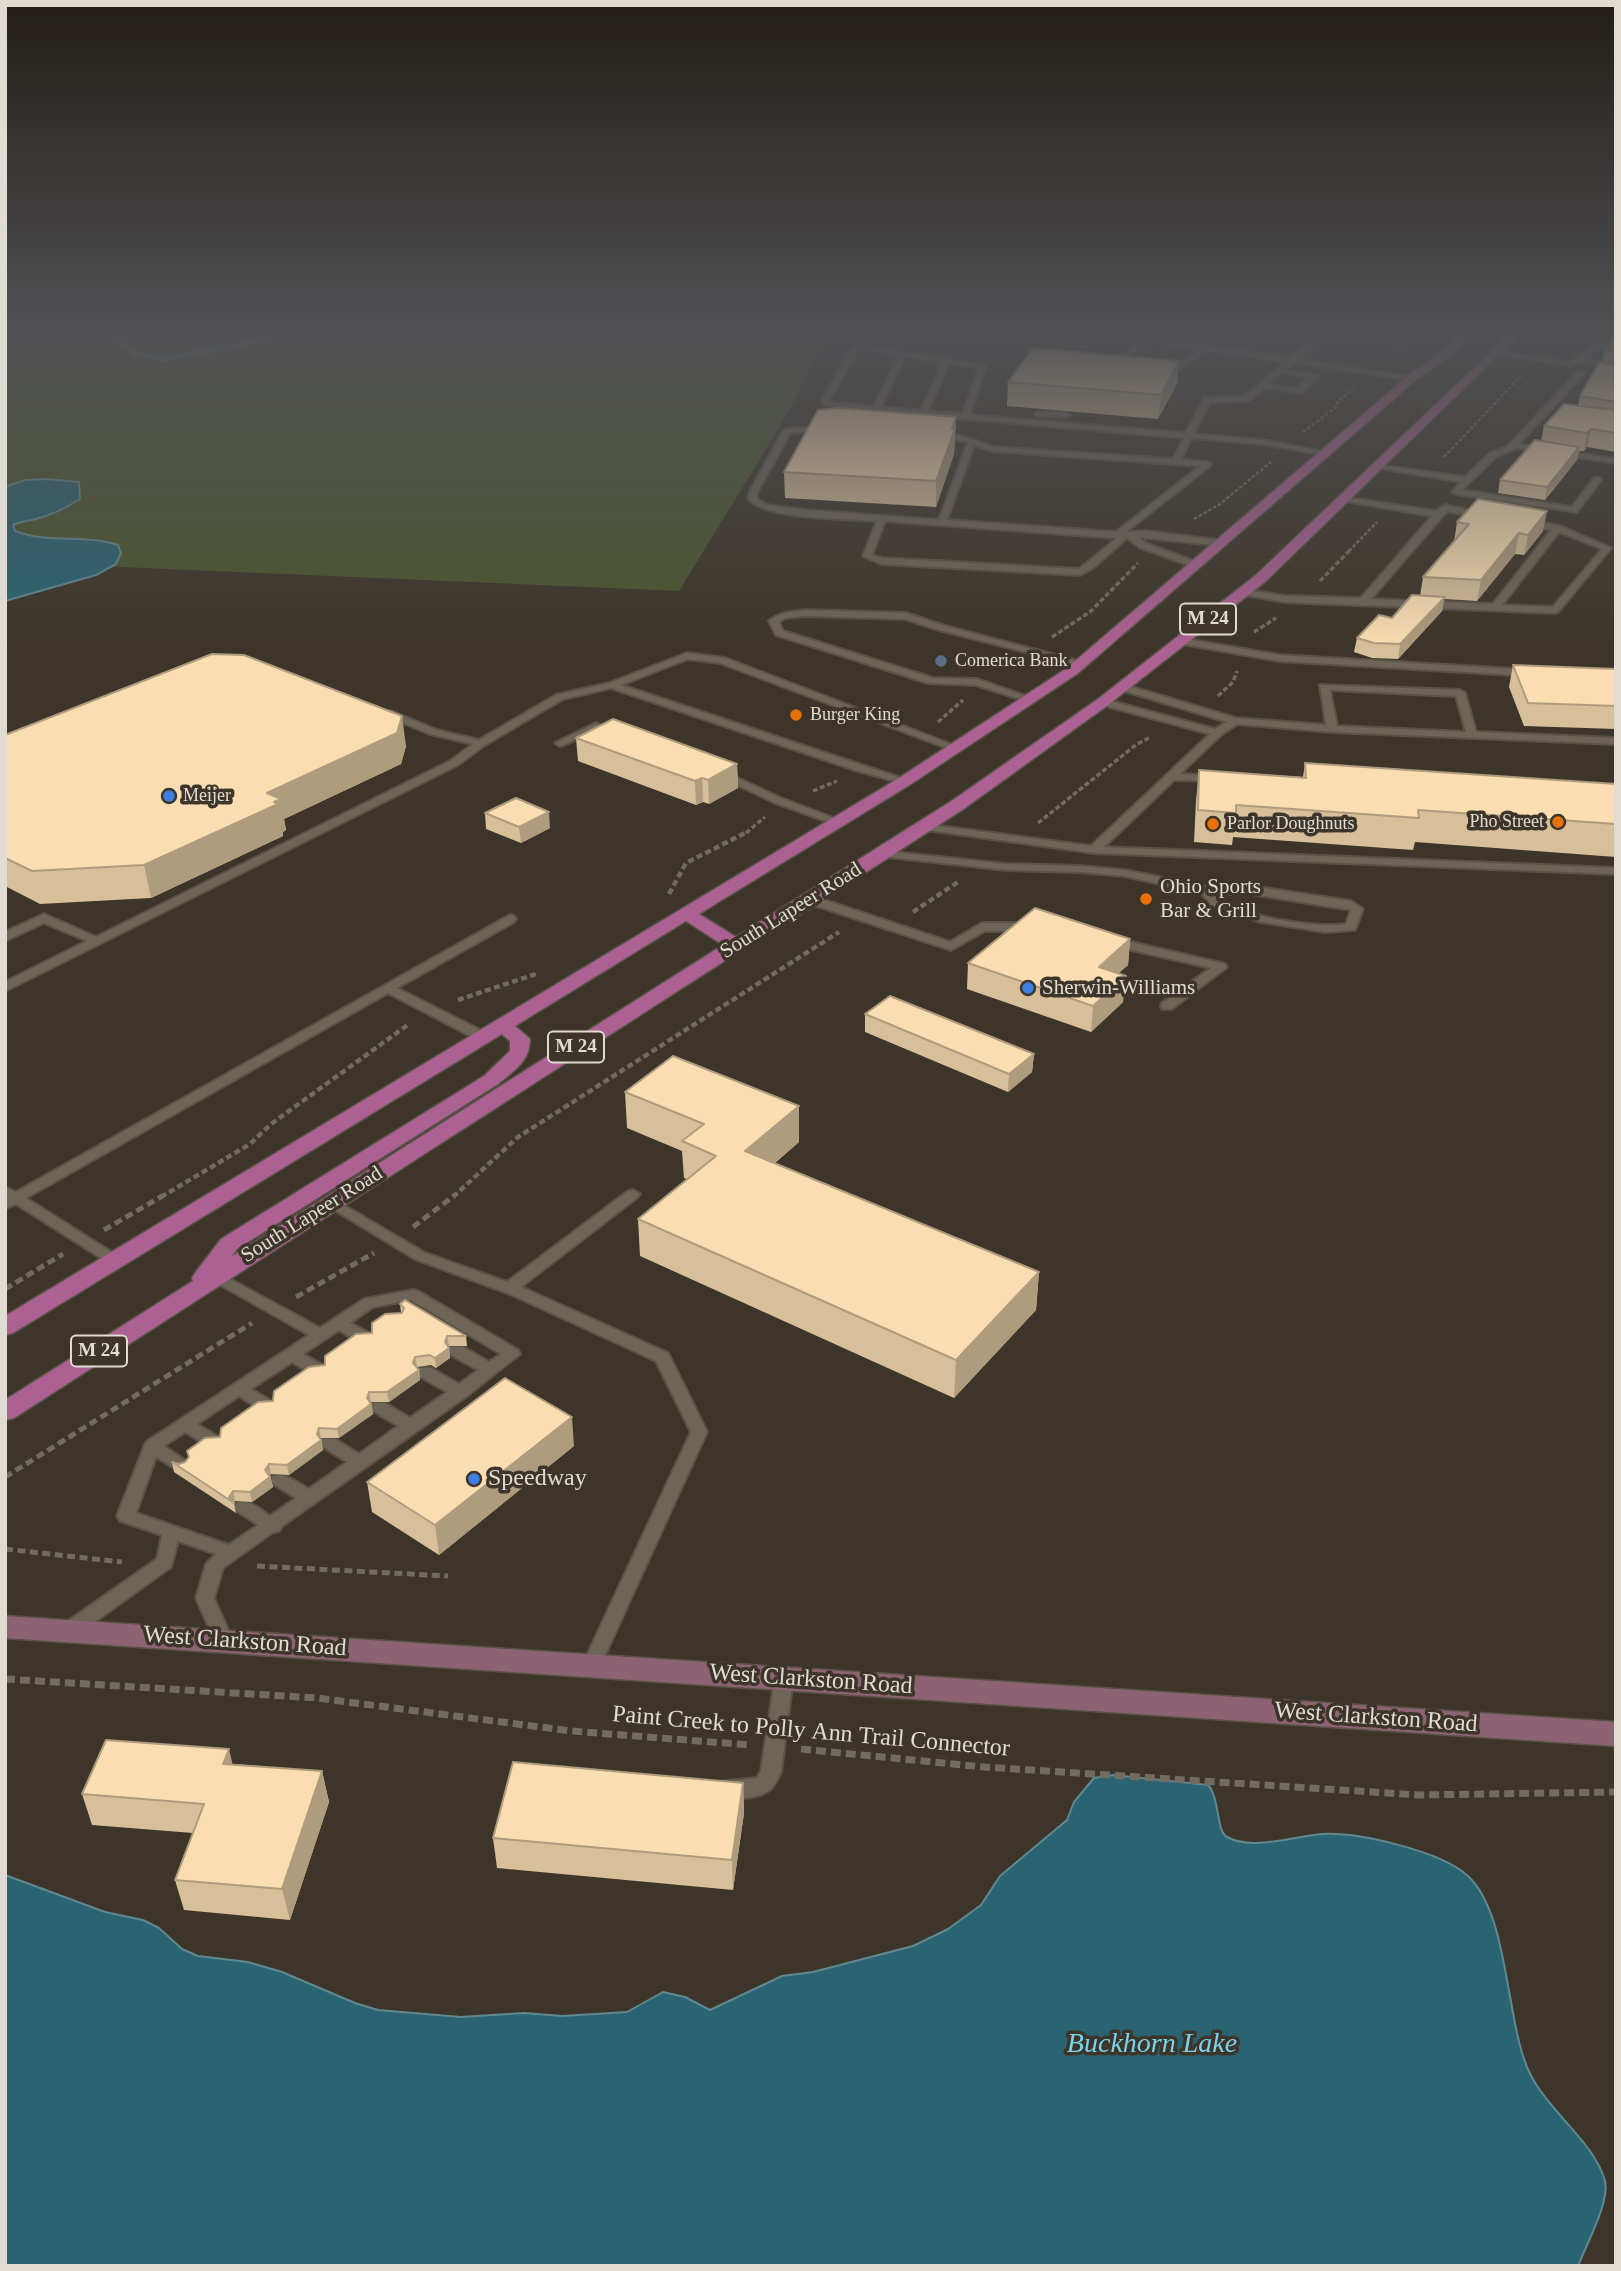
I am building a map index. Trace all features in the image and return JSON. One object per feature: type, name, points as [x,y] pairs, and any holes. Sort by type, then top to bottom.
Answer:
[{"type":"main road","name":"M 24","points":[[5,1327],[494,1032],[956,748],[1081,663],[1343,438]]},
{"type":"main road","name":"South Lapeer Road","points":[[5,1412],[924,827],[1103,702],[1244,592],[1345,499],[1403,438]]},
{"type":"main road","points":[[687,914],[736,945]]},
{"type":"main road","points":[[193,1291],[229,1244],[491,1080],[510,1064],[520,1052],[520,1039],[494,1032]]},
{"type":"main road","name":"West Clarkston Road","points":[[8,1632],[68,1630],[1616,1734]]},
{"type":"lane","points":[[783,438],[753,493],[753,500],[765,507],[784,511],[1126,535],[1144,534],[1223,542]]},
{"type":"lane","points":[[882,518],[867,556],[881,561],[1080,572],[1088,570],[1102,553],[1207,464],[992,449],[961,438]]},
{"type":"lane","points":[[1176,461],[1187,438]]},
{"type":"lane","points":[[1208,438],[1288,446],[1326,453]]},
{"type":"lane","points":[[1520,438],[1514,445],[1493,455],[1457,492],[1574,510],[1597,480]]},
{"type":"lane","points":[[942,522],[972,441]]},
{"type":"lane","points":[[1514,445],[1616,461]]},
{"type":"lane","points":[[1377,467],[1467,480]]},
{"type":"lane","points":[[1345,499],[1438,514]]},
{"type":"lane","points":[[1364,601],[1445,508],[1495,517]]},
{"type":"lane","points":[[1244,592],[1301,599],[1555,610],[1607,548],[1558,528],[1520,521]]},
{"type":"lane","points":[[1496,607],[1558,528]]},
{"type":"lane","points":[[1126,535],[1196,565]]},
{"type":"lane","points":[[1029,699],[983,684],[962,680],[932,681],[903,673],[779,633],[774,621],[782,616],[805,613],[906,616],[1081,663]]},
{"type":"lane","points":[[1180,641],[1279,657],[1538,673]]},
{"type":"lane","points":[[5,987],[454,763],[481,743],[560,697],[612,685],[687,656],[722,660],[956,748]]},
{"type":"lane","points":[[612,685],[905,781]]},
{"type":"lane","points":[[1122,687],[1235,721],[1332,729],[1616,741]]},
{"type":"lane","points":[[1332,729],[1324,687],[1460,693],[1472,735]]},
{"type":"lane","points":[[1103,702],[1217,733]]},
{"type":"lane","points":[[373,708],[434,732],[481,743]]},
{"type":"lane","points":[[1094,850],[1217,733],[1235,721]]},
{"type":"lane","points":[[560,743],[596,726],[620,735]]},
{"type":"lane","points":[[704,767],[789,804],[838,821]]},
{"type":"lane","points":[[1173,777],[1228,779]]},
{"type":"lane","points":[[924,827],[1094,850],[1616,871]]},
{"type":"lane","points":[[883,854],[984,865],[1124,873],[1205,890],[1251,890],[1351,905],[1357,909],[1351,928],[1344,931],[1322,930],[1236,912],[1216,902],[1205,890]]},
{"type":"lane","points":[[812,900],[951,946],[982,927],[1048,926]]},
{"type":"lane","points":[[5,937],[44,918],[96,941]]},
{"type":"lane","points":[[9,1198],[510,919]]},
{"type":"lane","points":[[1101,939],[1221,967],[1167,1006]]},
{"type":"lane","points":[[387,988],[436,1012],[494,1032]]},
{"type":"lane","points":[[509,1288],[633,1194]]},
{"type":"lane","points":[[9,1198],[114,1259]]},
{"type":"lane","points":[[330,1203],[419,1256],[509,1288],[662,1357],[699,1432],[591,1666]]},
{"type":"lane","points":[[215,1276],[321,1335]]},
{"type":"lane","points":[[224,1641],[205,1598],[215,1564],[232,1553],[272,1526],[512,1354],[413,1295],[369,1303],[152,1446],[126,1516],[232,1553]]},
{"type":"lane","points":[[369,1303],[395,1318]]},
{"type":"lane","points":[[338,1323],[365,1338]]},
{"type":"lane","points":[[457,1352],[491,1370]]},
{"type":"lane","points":[[291,1354],[318,1370]]},
{"type":"lane","points":[[425,1372],[461,1392]]},
{"type":"lane","points":[[239,1389],[267,1406]]},
{"type":"lane","points":[[379,1407],[411,1426]]},
{"type":"lane","points":[[185,1425],[214,1442]]},
{"type":"lane","points":[[329,1443],[360,1462]]},
{"type":"lane","points":[[152,1446],[181,1466]]},
{"type":"lane","points":[[279,1480],[311,1498]]},
{"type":"lane","points":[[243,1507],[272,1526]]},
{"type":"lane","points":[[68,1630],[165,1562],[171,1532]]},
{"type":"lane","points":[[700,1787],[745,1789],[763,1785],[771,1772],[784,1678]]},
{"type":"path","points":[[1169,537],[1220,503],[1297,438]]},
{"type":"path","points":[[1426,474],[1460,438]]},
{"type":"path","points":[[1196,709],[1222,694],[1233,682],[1245,639],[1301,599],[1391,506]]},
{"type":"path","points":[[1028,650],[1091,611],[1117,582],[1154,549]]},
{"type":"path","points":[[918,733],[943,719],[967,695],[983,684]]},
{"type":"path","points":[[1017,839],[1109,769],[1137,744],[1179,723]]},
{"type":"path","points":[[659,901],[669,894],[686,863],[753,829],[773,812],[843,779],[859,768]]},
{"type":"path","points":[[893,926],[984,865]]},
{"type":"path","points":[[5,1477],[147,1386],[395,1242],[467,1186],[518,1137],[841,930]]},
{"type":"path","points":[[5,1289],[250,1144],[271,1124],[407,1025],[464,998],[542,971]]},
{"type":"path","name":"Paint Creek to Polly Ann Trail Connector","points":[[5,1679],[317,1698],[571,1731],[984,1766],[1419,1795],[1616,1792]]},
{"type":"green space","points":[[5,438],[773,438],[679,591],[5,562]]},
{"type":"water","points":[[25,480],[79,482],[80,499],[53,513],[13,525],[15,531],[40,537],[105,542],[118,545],[121,553],[116,564],[96,575],[5,601],[5,487]]},
{"type":"water","name":"Buckhorn Lake","points":[[1113,1775],[1208,1785],[1224,1834],[1237,1841],[1274,1842],[1322,1834],[1356,1836],[1419,1851],[1455,1867],[1468,1876],[1481,1893],[1491,1914],[1527,2067],[1545,2097],[1591,2152],[1605,2181],[1606,2190],[1601,2212],[1578,2266],[5,2266],[5,1875],[105,1912],[143,1920],[159,1928],[182,1949],[198,1956],[248,1962],[282,1972],[378,2010],[461,2017],[524,2013],[562,2016],[627,2012],[663,1992],[685,1997],[710,2010],[782,1976],[813,1972],[913,1946],[948,1929],[981,1905],[1000,1876],[1067,1820],[1074,1802],[1094,1778]]},
{"type":"building","points":[[803,438],[952,438],[936,481],[784,472]]},
{"type":"building","points":[[1535,440],[1579,447],[1547,487],[1500,480]]},
{"type":"building","points":[[1478,499],[1547,511],[1528,535],[1519,533],[1481,580],[1423,577],[1469,524],[1457,522]]},
{"type":"building","points":[[1412,595],[1445,597],[1400,644],[1374,643],[1357,638],[1379,615],[1392,618]]},
{"type":"building","name":"Meijer","points":[[212,654],[244,655],[402,716],[397,733],[267,793],[281,799],[274,802],[278,804],[144,865],[32,871],[5,858],[5,735]]},
{"type":"building","points":[[1513,665],[1616,669],[1616,706],[1528,703]]},
{"type":"building","points":[[613,719],[737,764],[708,780],[702,778],[695,781],[576,738]]},
{"type":"building","points":[[1305,763],[1616,784],[1616,824],[1418,810],[1419,818],[1236,805],[1236,813],[1198,810],[1199,770],[1306,778]]},
{"type":"building","points":[[516,798],[549,812],[519,827],[485,813]]},
{"type":"building","points":[[1035,908],[1130,939],[1099,967],[1126,976],[1093,1006],[968,963]]},
{"type":"building","points":[[890,996],[1034,1054],[1009,1074],[865,1014]]},
{"type":"building","points":[[673,1056],[799,1106],[745,1151],[1039,1272],[956,1360],[638,1219],[716,1156],[682,1141],[704,1124],[625,1092]]},
{"type":"building","points":[[405,1300],[466,1336],[447,1336],[445,1342],[449,1348],[435,1358],[430,1355],[415,1357],[413,1363],[419,1370],[387,1392],[369,1392],[367,1398],[371,1404],[337,1429],[319,1428],[317,1434],[321,1440],[287,1465],[269,1464],[265,1470],[270,1477],[250,1492],[233,1491],[229,1497],[234,1503],[172,1462],[185,1462],[189,1457],[187,1451],[205,1438],[220,1437],[221,1428],[258,1402],[273,1401],[274,1391],[309,1367],[325,1365],[325,1356],[356,1334],[372,1333],[372,1323],[385,1314],[402,1313],[404,1308],[400,1304]]},
{"type":"building","points":[[505,1378],[572,1417],[435,1525],[367,1482]]},
{"type":"building","points":[[106,1740],[229,1749],[223,1764],[322,1771],[282,1889],[175,1880],[204,1804],[82,1794]]},
{"type":"building","points":[[513,1762],[743,1783],[732,1860],[493,1838]]},
{"type":"place","name":"Comerica Bank","points":[[941,661]]},
{"type":"place","name":"Burger King","points":[[796,715]]},
{"type":"place","name":"Meijer","points":[[169,796]]},
{"type":"place","name":"Pho Street","points":[[1558,822]]},
{"type":"place","name":"Parlor Doughnuts","points":[[1213,824]]},
{"type":"place","name":"Ohio Sports Bar & Grill","points":[[1146,899]]},
{"type":"place","name":"Sherwin-Williams","points":[[1028,988]]},
{"type":"place","name":"Speedway","points":[[474,1479]]}]
